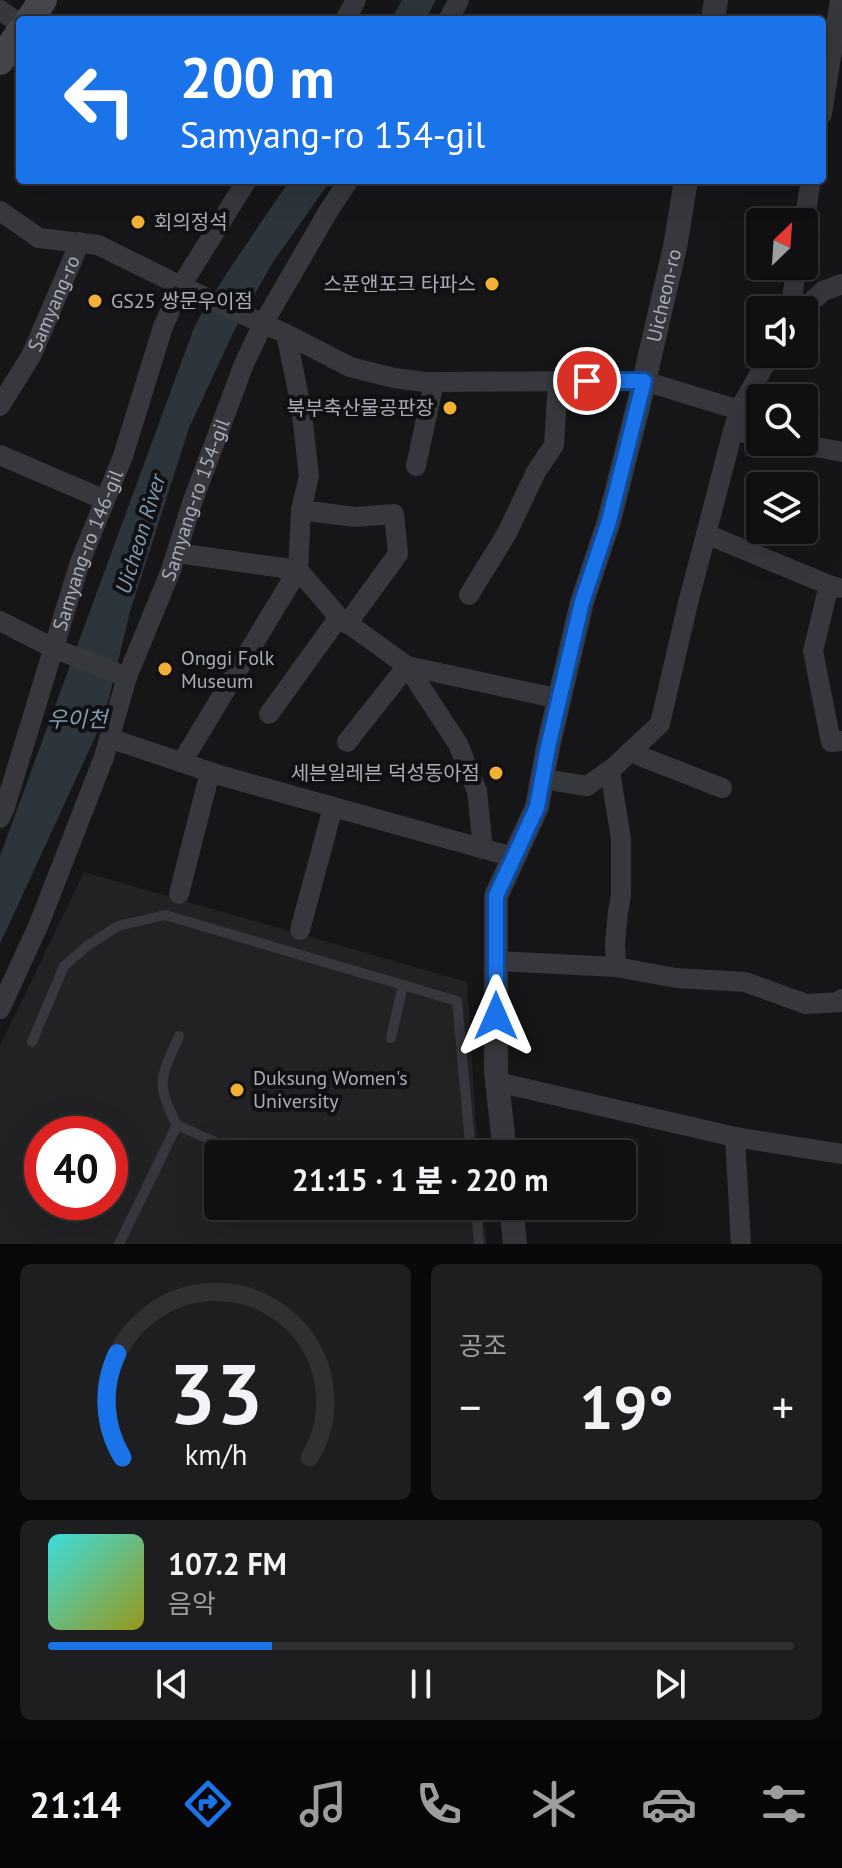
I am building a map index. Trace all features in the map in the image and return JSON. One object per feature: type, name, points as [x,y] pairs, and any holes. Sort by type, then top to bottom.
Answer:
[{"type":"main road","points":[[0,61],[16,38]]},
{"type":"street","points":[[830,93],[840,0]]},
{"type":"street","points":[[181,286],[245,184]]},
{"type":"street","name":"Samyang-ro 154-gil","points":[[0,1009],[39,924],[104,757],[127,677],[171,570],[244,364],[263,324],[346,184]]},
{"type":"street","name":"Uicheon-ro","points":[[503,1140],[497,1082],[496,896],[537,807],[582,602],[609,521],[644,381],[675,247],[685,184]]},
{"type":"street","points":[[806,208],[810,184]]},
{"type":"street","points":[[0,211],[39,238],[98,245],[350,367],[394,378],[434,382],[644,381],[739,410]]},
{"type":"street","name":"Samyang-ro","points":[[0,406],[32,354],[80,242]]},
{"type":"street","points":[[818,296],[842,284]]},
{"type":"street","name":"Samyang-ro 146-gil","points":[[0,818],[80,562],[123,456],[163,327],[181,286]]},
{"type":"street","points":[[182,762],[298,570],[301,510],[309,476],[301,406],[286,334]]},
{"type":"street","points":[[542,779],[587,786],[610,771],[660,724],[739,410],[763,368]]},
{"type":"street","points":[[469,595],[507,533],[536,472],[554,445],[558,381]]},
{"type":"street","points":[[416,466],[434,382]]},
{"type":"street","points":[[733,431],[746,433]]},
{"type":"street","points":[[818,447],[842,452]]},
{"type":"street","points":[[0,455],[105,500]]},
{"type":"street","points":[[269,714],[398,554],[394,514],[355,517],[301,510]]},
{"type":"street","points":[[706,534],[835,587],[813,651],[831,742],[842,741]]},
{"type":"street","points":[[177,553],[298,570],[343,621],[407,666],[458,744],[477,791],[483,849]]},
{"type":"street","points":[[0,621],[53,648],[127,677]]},
{"type":"street","points":[[407,666],[560,699]]},
{"type":"street","points":[[347,742],[407,666]]},
{"type":"street","points":[[109,738],[210,772],[513,857]]},
{"type":"street","points":[[630,752],[722,788]]},
{"type":"street","points":[[610,771],[621,839],[616,967]]},
{"type":"street","points":[[179,894],[210,772]]},
{"type":"street","points":[[300,930],[333,807]]},
{"type":"street","points":[[496,961],[616,967],[676,978],[745,982],[806,1004],[841,1002],[842,999]]},
{"type":"street","points":[[497,1082],[735,1137],[842,1154]]},
{"type":"street","points":[[735,1137],[741,1244]]},
{"type":"street","points":[[512,1220],[515,1244]]},
{"type":"lane","points":[[32,1042],[64,966],[118,926],[165,915],[457,1001],[470,1140]]},
{"type":"lane","points":[[391,1038],[403,985]]},
{"type":"lane","points":[[179,1036],[161,1076],[164,1101],[177,1125],[211,1140]]},
{"type":"lane","points":[[119,1244],[177,1125]]},
{"type":"lane","points":[[477,1220],[479,1244]]},
{"type":"shaded area","name":"Duksung Women's University","points":[[84,872],[467,982],[477,1140],[204,1140],[204,1220],[484,1220],[487,1244],[0,1244],[0,1046]]},
{"type":"water","points":[[402,0],[436,0],[427,16],[393,16]]},
{"type":"water","name":"우이천","points":[[287,184],[328,184],[273,262],[234,331],[189,428],[130,612],[104,718],[0,944],[0,856],[195,325]]},
{"type":"place","name":"회의정석","points":[[138,222]]},
{"type":"place","name":"스푼앤포크 타파스","points":[[492,284]]},
{"type":"place","name":"GS25 쌍문우이점","points":[[95,301]]},
{"type":"place","name":"북부축산물공판장","points":[[450,408]]},
{"type":"place","name":"Onggi Folk Museum","points":[[165,669]]},
{"type":"place","name":"세븐일레븐 덕성동아점","points":[[496,773]]},
{"type":"place","name":"Duksung Women's University","points":[[237,1090]]},
{"type":"route","points":[[496,1016],[496,896],[537,807],[582,602],[609,521],[644,381],[587,381]]},
{"type":"water label","name":"Uicheon River","points":[[140,534]]}]
